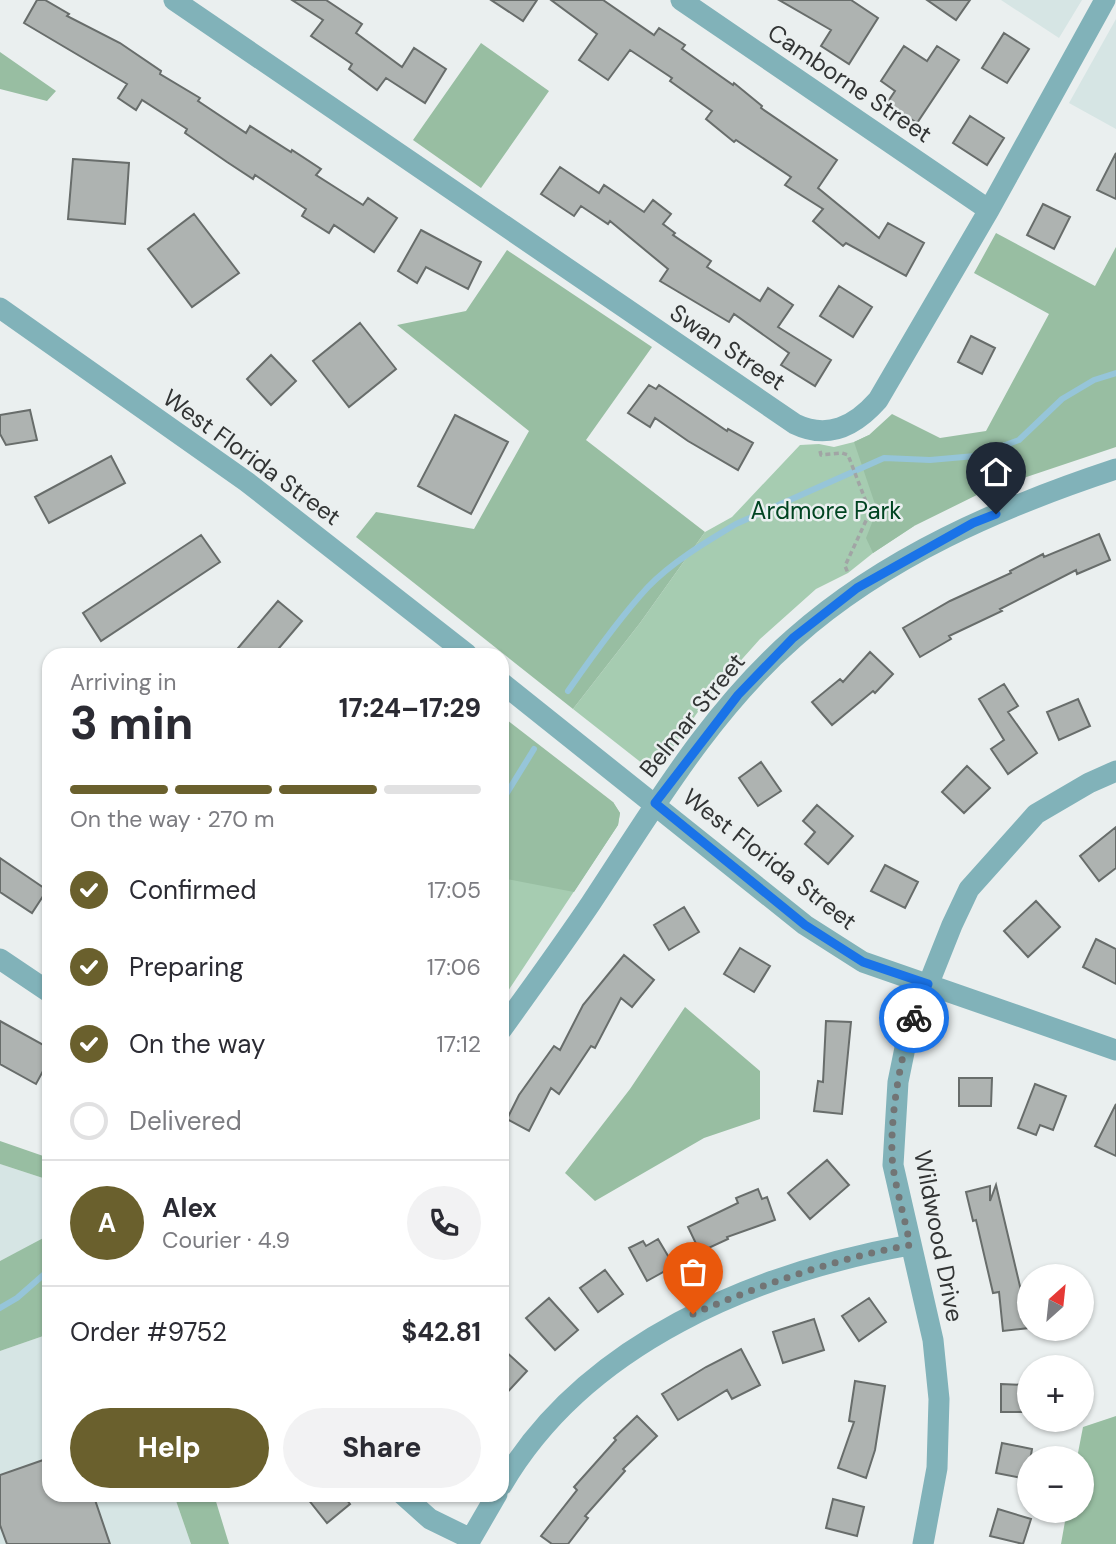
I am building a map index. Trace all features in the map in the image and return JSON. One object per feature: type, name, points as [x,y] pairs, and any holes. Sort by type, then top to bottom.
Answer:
[{"type":"street","name":"Swan Street","points":[[174,0],[806,429],[832,431],[857,421],[878,400],[989,210],[1105,0]]},
{"type":"street","name":"Camborne Street","points":[[681,0],[989,210]]},
{"type":"street","name":"West Florida Street","points":[[0,309],[247,482],[459,648]]},
{"type":"street","name":"Belmar Street","points":[[509,1019],[590,904],[655,803],[738,695],[793,638],[857,588],[973,523],[1116,469]]},
{"type":"street","name":"West Florida Street","points":[[509,688],[805,925],[863,962],[1116,1050]]},
{"type":"street","name":"Wildwood Drive","points":[[923,1544],[937,1468],[939,1399],[933,1340],[893,1165],[898,1082],[907,1038],[969,890],[1036,814],[1089,783],[1116,771]]},
{"type":"street","points":[[0,958],[42,987]]},
{"type":"street","points":[[509,1475],[542,1430],[580,1392],[647,1340],[693,1314],[809,1269],[866,1253],[910,1245]]},
{"type":"street","points":[[411,1502],[430,1518],[470,1541],[492,1502]]},
{"type":"path","points":[[852,467],[870,512],[845,566],[857,588]]},
{"type":"shaded area","points":[[1001,0],[1082,0],[1059,38]]},
{"type":"shaded area","points":[[1116,19],[1116,129],[1069,103]]},
{"type":"shaded area","points":[[0,1164],[42,1178],[42,1240],[0,1261]]},
{"type":"shaded area","points":[[42,1336],[42,1502],[176,1502],[191,1544],[0,1544],[0,1351]]},
{"type":"green space","points":[[481,43],[549,91],[481,188],[413,140]]},
{"type":"green space","points":[[0,52],[56,91],[47,101],[0,89]]},
{"type":"green space","points":[[996,233],[1095,286],[1116,247],[1116,447],[985,491],[914,526],[873,553],[866,538],[877,510],[854,442],[869,435],[892,414],[940,438],[986,431],[1049,314],[974,273]]},
{"type":"green space","points":[[507,250],[652,347],[586,440],[705,532],[640,623],[573,709],[509,658],[509,648],[496,648],[356,537],[376,512],[474,529],[529,431],[397,325],[466,311]]},
{"type":"green space","name":"Ardmore Park","points":[[869,435],[914,526],[848,573],[816,589],[760,639],[710,695],[665,758],[655,765],[643,764],[573,709],[640,623],[705,532],[732,517],[800,445],[819,444],[834,447]]},
{"type":"green space","points":[[509,721],[613,802],[620,813],[618,825],[574,892],[509,879]]},
{"type":"green space","points":[[613,802],[620,813],[618,825],[509,989],[509,856]]},
{"type":"green space","points":[[685,1007],[760,1071],[760,1119],[704,1138],[595,1201],[565,1173],[630,1089]]},
{"type":"green space","points":[[0,1141],[42,1156],[42,1178],[0,1164]]},
{"type":"green space","points":[[42,1239],[42,1336],[0,1351],[0,1261]]},
{"type":"green space","points":[[1116,1416],[1116,1544],[1061,1544],[1065,1523],[1094,1523],[1094,1446],[1079,1446],[1082,1432],[1094,1432],[1094,1423]]},
{"type":"green space","points":[[176,1502],[216,1502],[229,1544],[191,1544]]},
{"type":"building","points":[[37,0],[45,0],[69,14],[67,16],[120,43],[246,133],[250,126],[291,152],[292,150],[321,169],[316,175],[363,205],[368,198],[397,218],[374,252],[334,225],[329,233],[302,216],[306,209],[255,175],[253,179],[227,162],[185,133],[187,129],[142,100],[136,110],[118,98],[127,84],[24,23]]},
{"type":"building","points":[[292,0],[326,0],[362,24],[356,33],[402,67],[414,48],[446,69],[425,103],[386,78],[377,90],[349,69],[352,64],[311,36],[323,20]]},
{"type":"building","points":[[491,0],[537,0],[523,21]]},
{"type":"building","points":[[551,0],[603,0],[654,35],[659,28],[685,45],[682,49],[733,85],[734,83],[762,106],[761,108],[837,160],[818,188],[879,238],[888,223],[924,243],[906,276],[846,243],[843,246],[813,221],[823,209],[785,185],[791,177],[736,140],[734,142],[706,119],[712,111],[670,81],[672,78],[630,50],[608,80],[579,60],[597,34]]},
{"type":"building","points":[[779,0],[851,0],[878,18],[849,64],[821,46],[831,30]]},
{"type":"building","points":[[927,0],[970,0],[956,20]]},
{"type":"building","points":[[1004,33],[1029,49],[1007,83],[982,68]]},
{"type":"building","points":[[904,46],[927,61],[937,46],[959,60],[917,123],[887,103],[895,91],[881,81]]},
{"type":"building","points":[[970,116],[1004,138],[987,165],[953,143]]},
{"type":"building","points":[[1116,153],[1116,199],[1097,190]]},
{"type":"building","points":[[73,159],[129,163],[125,224],[68,219]]},
{"type":"building","points":[[560,167],[599,193],[604,185],[644,212],[653,200],[671,214],[663,224],[675,233],[673,235],[711,261],[707,267],[760,301],[768,288],[793,305],[778,327],[831,360],[815,386],[781,365],[789,353],[734,314],[729,322],[660,281],[668,269],[610,221],[608,224],[581,206],[574,216],[541,194]]},
{"type":"building","points":[[1043,204],[1070,217],[1054,249],[1027,235]]},
{"type":"building","points":[[194,214],[239,273],[192,307],[148,249]]},
{"type":"building","points":[[421,230],[481,262],[468,289],[426,267],[417,283],[398,271]]},
{"type":"building","points":[[839,286],[872,307],[853,337],[820,316]]},
{"type":"building","points":[[360,323],[396,369],[349,407],[313,361]]},
{"type":"building","points":[[971,336],[995,348],[982,374],[958,362]]},
{"type":"building","points":[[271,355],[296,381],[271,405],[247,379]]},
{"type":"building","points":[[649,385],[656,389],[659,385],[727,431],[728,429],[753,443],[738,470],[655,418],[650,427],[628,413]]},
{"type":"building","points":[[30,410],[37,440],[6,445],[0,434],[0,415]]},
{"type":"building","points":[[455,415],[508,442],[471,514],[418,486]]},
{"type":"building","points":[[111,456],[125,483],[49,523],[35,497]]},
{"type":"building","points":[[1099,534],[1110,560],[1077,574],[1076,570],[1000,609],[1002,611],[949,636],[951,639],[920,657],[903,628],[1043,554],[1044,557]]},
{"type":"building","points":[[201,535],[220,562],[101,641],[83,613]]},
{"type":"building","points":[[278,601],[302,621],[279,648],[238,648]]},
{"type":"building","points":[[870,652],[893,674],[875,693],[873,691],[832,725],[812,702],[840,679],[843,682]]},
{"type":"building","points":[[1004,684],[1018,706],[1008,712],[1037,753],[1008,774],[991,749],[1004,740],[979,699]]},
{"type":"building","points":[[1078,699],[1090,726],[1059,740],[1047,712]]},
{"type":"building","points":[[761,762],[781,791],[758,806],[739,778]]},
{"type":"building","points":[[967,766],[990,788],[964,813],[942,792]]},
{"type":"building","points":[[817,805],[853,836],[828,864],[805,844],[815,832],[803,821]]},
{"type":"building","points":[[1116,827],[1116,868],[1099,881],[1080,856]]},
{"type":"building","points":[[0,858],[42,887],[42,898],[32,913],[0,892]]},
{"type":"building","points":[[885,865],[918,882],[905,908],[871,891]]},
{"type":"building","points":[[1036,901],[1060,927],[1028,957],[1004,931]]},
{"type":"building","points":[[684,907],[699,932],[669,950],[654,925]]},
{"type":"building","points":[[1096,939],[1116,949],[1116,984],[1083,967]]},
{"type":"building","points":[[740,948],[770,966],[754,992],[724,974]]},
{"type":"building","points":[[624,955],[654,980],[632,1007],[621,998],[595,1048],[591,1046],[559,1094],[551,1088],[529,1131],[509,1120],[509,1115],[519,1095],[554,1046],[560,1050],[583,1005]]},
{"type":"building","points":[[0,1021],[42,1044],[42,1073],[36,1084],[0,1064]]},
{"type":"building","points":[[826,1021],[851,1022],[842,1114],[814,1111],[818,1081],[823,1082]]},
{"type":"building","points":[[959,1078],[992,1078],[991,1106],[959,1106]]},
{"type":"building","points":[[1035,1084],[1066,1096],[1053,1130],[1040,1125],[1036,1135],[1018,1128]]},
{"type":"building","points":[[1116,1104],[1116,1156],[1095,1146]]},
{"type":"building","points":[[827,1160],[849,1185],[810,1219],[788,1193]]},
{"type":"building","points":[[996,1185],[1017,1274],[1017,1329],[1003,1331],[999,1292],[993,1293],[976,1220],[973,1221],[966,1192],[990,1186],[990,1201]]},
{"type":"building","points":[[758,1189],[762,1199],[767,1197],[775,1220],[727,1237],[728,1239],[700,1252],[688,1227],[738,1203],[736,1198]]},
{"type":"building","points":[[658,1239],[674,1266],[647,1281],[629,1248],[643,1241],[646,1246]]},
{"type":"building","points":[[605,1270],[623,1294],[598,1312],[580,1288]]},
{"type":"building","points":[[549,1298],[578,1330],[555,1350],[526,1318]]},
{"type":"building","points":[[869,1298],[886,1322],[859,1341],[842,1316]]},
{"type":"building","points":[[814,1319],[824,1350],[783,1363],[773,1332]]},
{"type":"building","points":[[741,1349],[760,1385],[732,1399],[727,1390],[678,1420],[662,1394]]},
{"type":"building","points":[[509,1354],[527,1371],[509,1390]]},
{"type":"building","points":[[855,1381],[885,1386],[875,1450],[866,1478],[838,1468],[854,1422],[849,1421]]},
{"type":"building","points":[[1001,1384],[1017,1385],[1017,1412],[1001,1412]]},
{"type":"building","points":[[637,1416],[657,1436],[623,1469],[625,1471],[585,1516],[588,1518],[568,1544],[552,1544],[541,1536],[577,1490],[574,1487],[616,1440],[614,1438]]},
{"type":"building","points":[[1002,1443],[1017,1446],[1017,1477],[996,1473]]},
{"type":"building","points":[[42,1460],[42,1502],[96,1502],[110,1544],[7,1544],[0,1525],[0,1475]]},
{"type":"building","points":[[833,1499],[864,1507],[857,1536],[826,1528]]},
{"type":"building","points":[[310,1502],[348,1502],[350,1504],[327,1523]]},
{"type":"building","points":[[998,1509],[1017,1515],[1017,1523],[1030,1523],[1023,1544],[990,1536]]},
{"type":"waterway","points":[[568,691],[617,624],[657,578],[701,545],[736,524],[884,458],[930,460],[975,456],[1019,440],[1062,399],[1094,380],[1116,373]]},
{"type":"waterway","points":[[509,790],[534,749]]},
{"type":"waterway","points":[[0,1308],[17,1298],[42,1276]]},
{"type":"way so far","points":[[693,1314],[746,1291],[809,1269],[866,1253],[910,1245],[893,1165],[898,1082],[914,1018]]},
{"type":"route","points":[[914,1018],[928,984],[863,962],[805,925],[655,803],[696,746],[738,695],[793,638],[857,588],[973,523],[996,514]]}]
